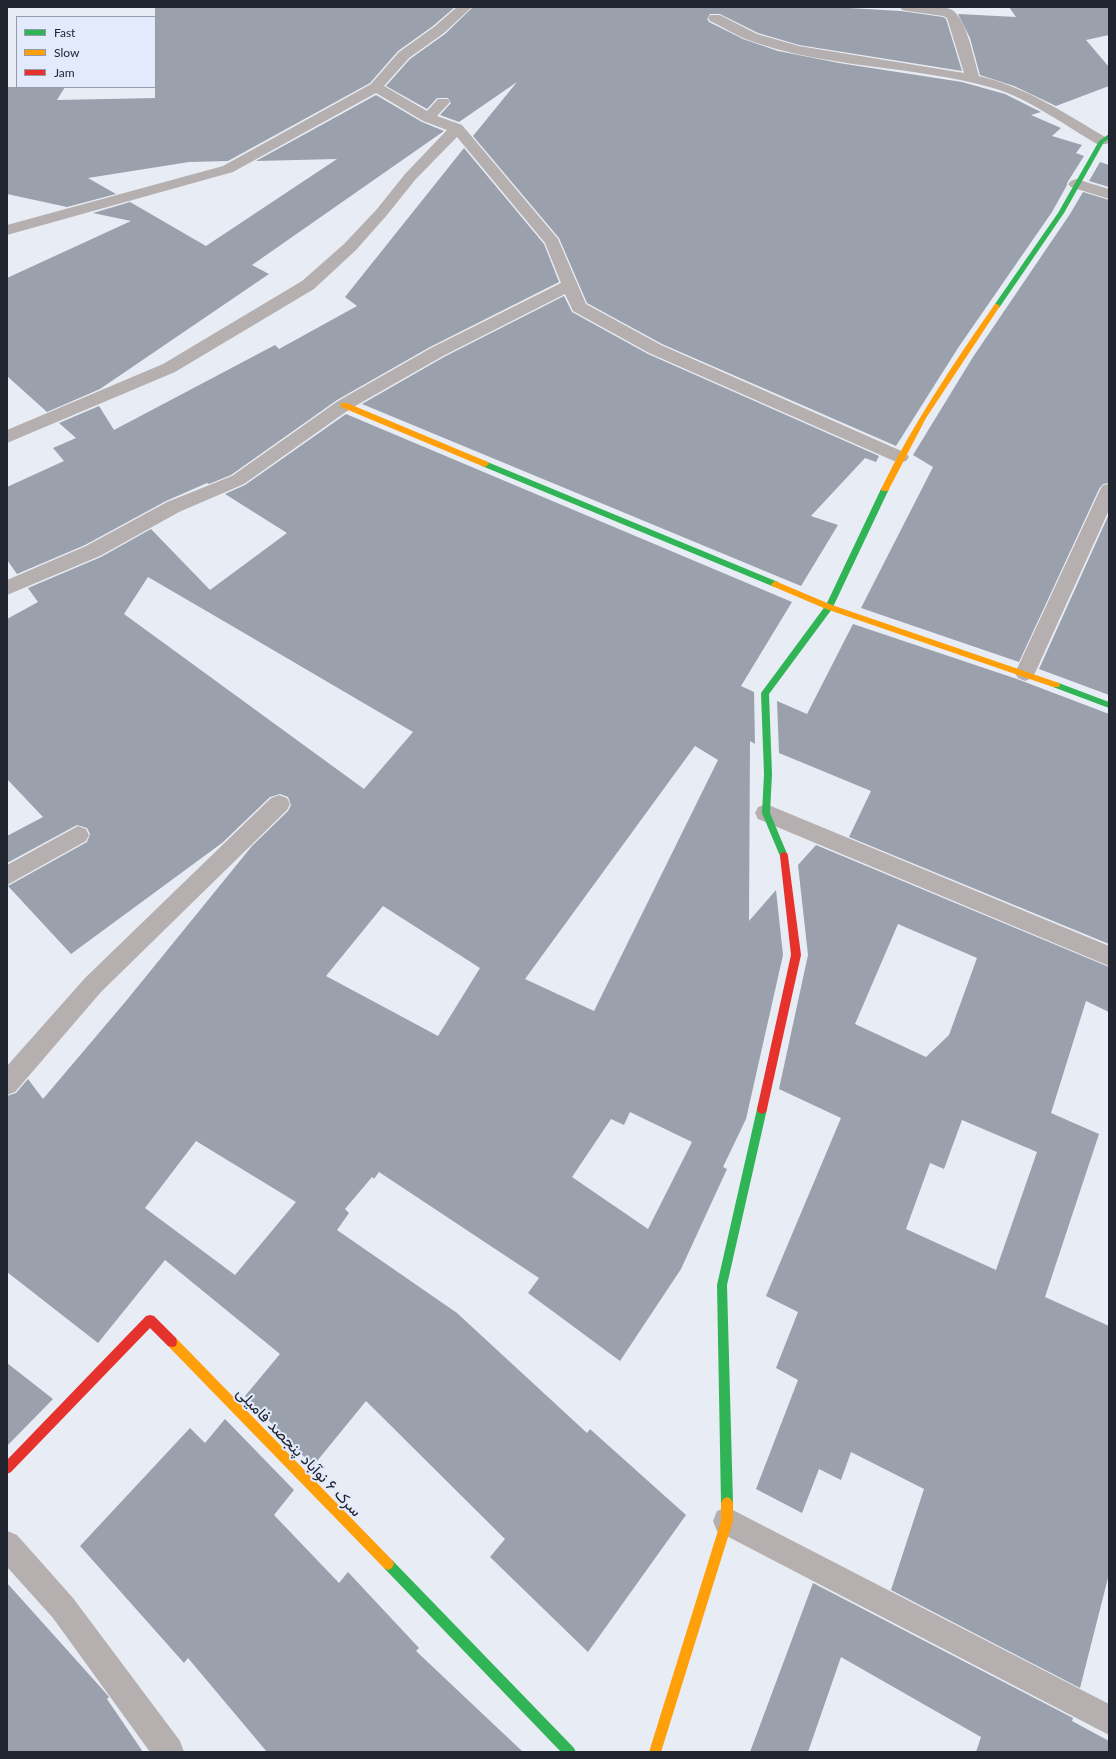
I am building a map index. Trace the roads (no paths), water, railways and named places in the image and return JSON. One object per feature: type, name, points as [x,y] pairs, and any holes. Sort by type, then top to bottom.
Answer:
[{"type":"street","points":[[7,230],[228,169],[376,87],[404,55],[439,30],[465,7]]},
{"type":"street","points":[[907,7],[946,12],[953,16],[973,79]]},
{"type":"street","points":[[655,1752],[727,1521],[722,1285],[796,955],[785,859],[766,813],[768,774],[765,693],[829,607],[900,457],[965,353],[1061,213],[1076,184],[1106,138],[1032,100],[999,85],[973,79],[797,50],[752,37],[714,18]]},
{"type":"street","points":[[376,87],[428,118],[457,128],[552,242],[579,307],[655,349],[900,457]]},
{"type":"street","points":[[428,118],[444,102]]},
{"type":"street","points":[[7,437],[169,368],[308,285],[350,247],[382,212],[410,177],[457,128]]},
{"type":"street","points":[[1076,184],[1109,194]]},
{"type":"street","points":[[7,588],[93,551],[173,507],[238,480],[344,405],[437,352],[570,285]]},
{"type":"street","points":[[344,405],[829,607],[1025,673],[1109,705]]},
{"type":"street","points":[[1025,673],[1109,490]]},
{"type":"street","points":[[7,1084],[93,984],[278,804]]},
{"type":"street","points":[[766,813],[1109,956]]},
{"type":"street","points":[[7,876],[78,835]]},
{"type":"street","name":"سرک ۶ نوآباد پنجصد فامیلی","points":[[7,1468],[150,1320],[570,1752]]},
{"type":"street","points":[[727,1521],[1109,1720]]},
{"type":"street","points":[[7,1545],[63,1608],[169,1752]]}]
